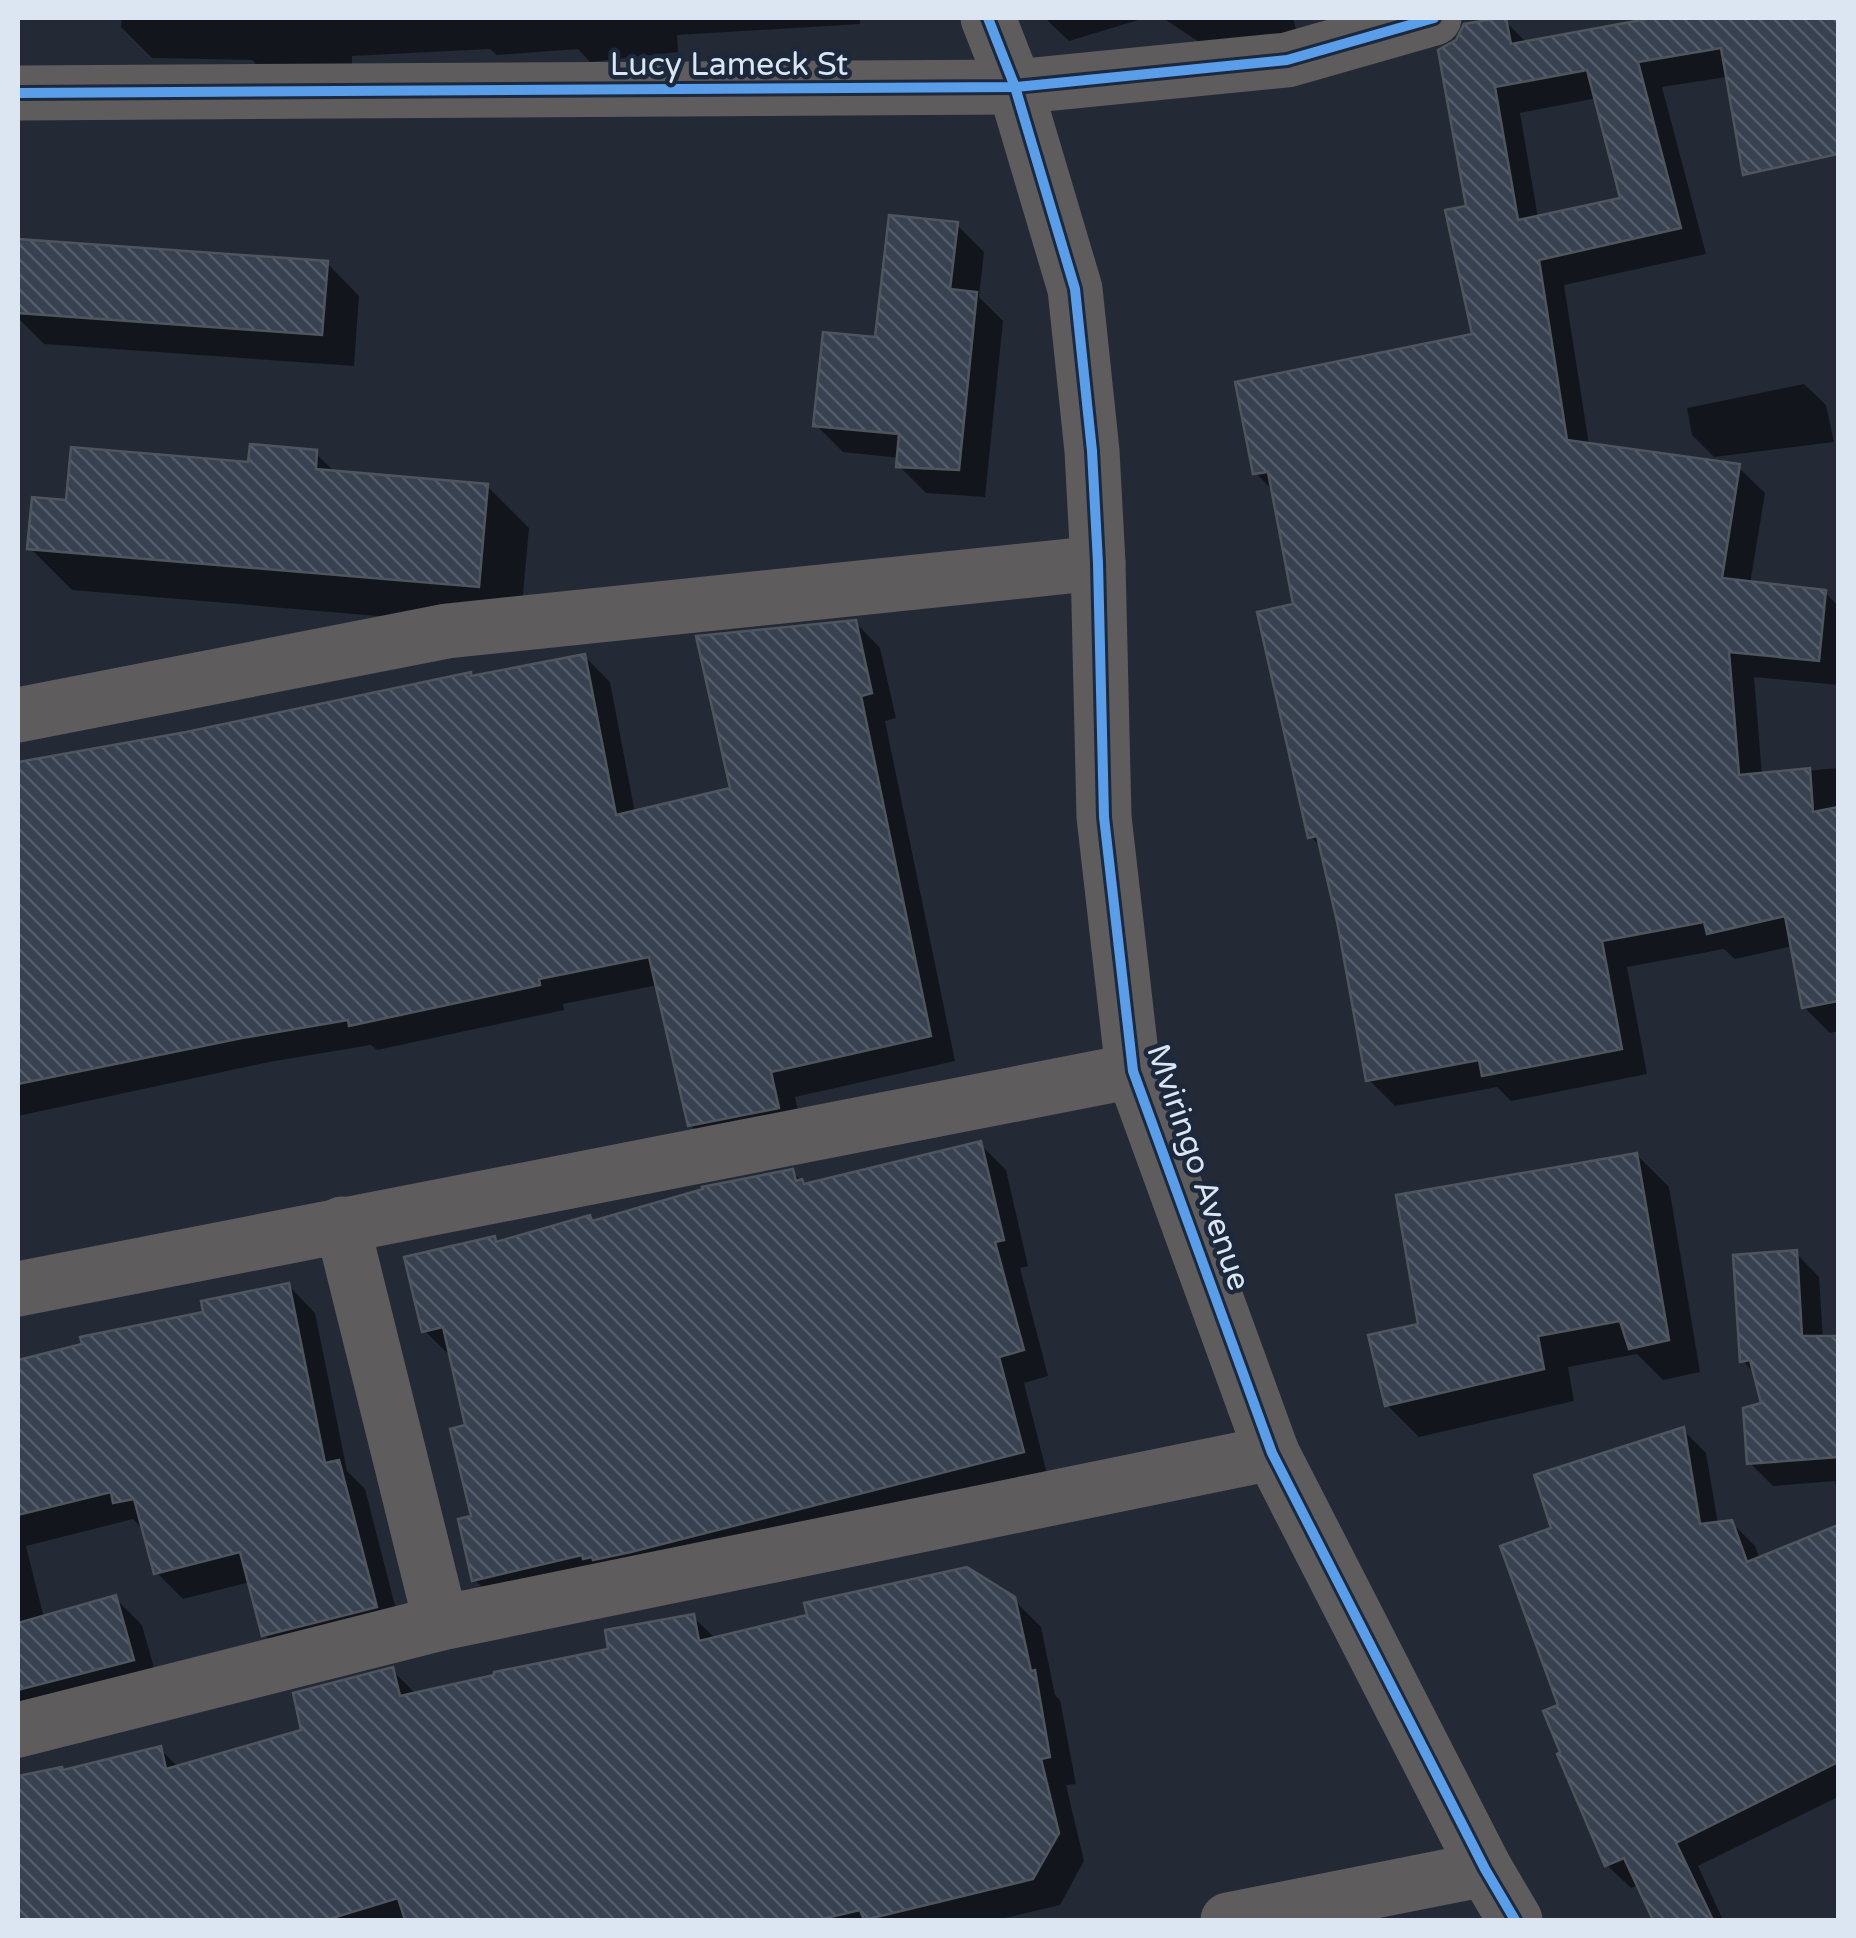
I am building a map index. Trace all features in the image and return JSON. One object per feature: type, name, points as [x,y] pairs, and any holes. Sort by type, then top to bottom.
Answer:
[{"type":"street","name":"Mviringo Avenue","points":[[988,18],[1015,86],[1076,290],[1092,451],[1098,563],[1104,817],[1133,1071],[1272,1453],[1484,1869],[1514,1920]]},
{"type":"street","name":"Lucy Lameck St","points":[[18,94],[1015,86],[1287,60],[1434,18]]},
{"type":"street","points":[[18,715],[447,631],[1098,563]]},
{"type":"street","points":[[18,1288],[1133,1071]]},
{"type":"street","points":[[342,1224],[441,1623]]},
{"type":"street","points":[[18,1730],[441,1623],[1272,1453]]},
{"type":"street","points":[[1228,1920],[1484,1869]]},
{"type":"building","points":[[1506,18],[1511,44],[1652,18],[1838,18],[1838,154],[1743,175],[1721,48],[1638,62],[1681,228],[1539,260],[1567,440],[1740,464],[1722,578],[1826,590],[1819,661],[1729,652],[1739,775],[1810,768],[1813,812],[1838,807],[1838,1001],[1802,1008],[1785,916],[1707,934],[1704,922],[1602,941],[1622,1049],[1482,1076],[1479,1060],[1366,1081],[1338,926],[1317,836],[1308,838],[1257,612],[1293,604],[1268,472],[1253,474],[1235,382],[1472,334],[1445,210],[1466,206],[1438,50],[1456,40],[1464,24]],"holes":[[[1587,70],[1620,198],[1518,220],[1495,87]]]},
{"type":"building","points":[[889,215],[958,222],[950,289],[977,292],[959,470],[896,467],[899,434],[813,426],[823,332],[875,337]]},
{"type":"building","points":[[18,239],[328,261],[322,335],[18,313]]},
{"type":"building","points":[[250,444],[317,450],[316,469],[488,484],[479,587],[27,549],[32,497],[66,500],[71,447],[248,462]]},
{"type":"building","points":[[856,620],[872,693],[861,696],[931,1036],[771,1072],[779,1108],[688,1126],[649,957],[539,979],[540,985],[349,1026],[348,1020],[242,1038],[18,1084],[18,762],[186,732],[471,672],[471,676],[585,654],[616,815],[730,788],[696,636]]},
{"type":"building","points":[[981,1141],[1004,1240],[995,1242],[1024,1350],[999,1357],[1024,1452],[631,1552],[593,1560],[583,1559],[582,1555],[472,1581],[458,1519],[471,1516],[450,1429],[465,1425],[443,1327],[422,1332],[404,1257],[495,1236],[496,1242],[590,1215],[592,1221],[702,1187],[793,1169],[796,1181],[802,1179],[804,1184]]},
{"type":"building","points":[[1637,1153],[1669,1340],[1629,1349],[1620,1321],[1538,1336],[1544,1369],[1385,1406],[1368,1335],[1418,1324],[1396,1195]]},
{"type":"building","points":[[1797,1250],[1802,1336],[1838,1336],[1838,1457],[1747,1464],[1743,1408],[1761,1403],[1750,1360],[1740,1362],[1733,1255]]},
{"type":"building","points":[[289,1283],[325,1463],[339,1460],[377,1607],[262,1636],[240,1552],[154,1574],[134,1499],[113,1503],[111,1492],[18,1515],[18,1360],[82,1344],[80,1337],[203,1312],[201,1301]]},
{"type":"building","points":[[1684,1427],[1700,1524],[1732,1520],[1747,1562],[1838,1525],[1838,1762],[1676,1843],[1713,1920],[1653,1920],[1624,1858],[1605,1866],[1557,1754],[1560,1752],[1543,1711],[1558,1705],[1500,1546],[1551,1528],[1534,1475]]},
{"type":"building","points":[[967,1567],[1015,1597],[1031,1671],[1035,1670],[1050,1757],[1041,1759],[1059,1833],[1033,1879],[864,1920],[860,1910],[818,1920],[405,1920],[398,1898],[326,1920],[18,1920],[18,1776],[62,1767],[63,1770],[161,1746],[166,1769],[301,1730],[293,1693],[393,1667],[400,1696],[608,1649],[605,1630],[694,1614],[699,1641],[807,1615],[804,1603]]},
{"type":"building","points":[[116,1595],[134,1660],[18,1690],[18,1623]]},
{"type":"cycle path","points":[[988,18],[1015,87],[1075,289],[1092,451],[1104,817],[1133,1071],[1272,1453],[1485,1869],[1515,1920]]},
{"type":"cycle path","points":[[18,93],[1015,87],[1287,60],[1434,18]]}]
